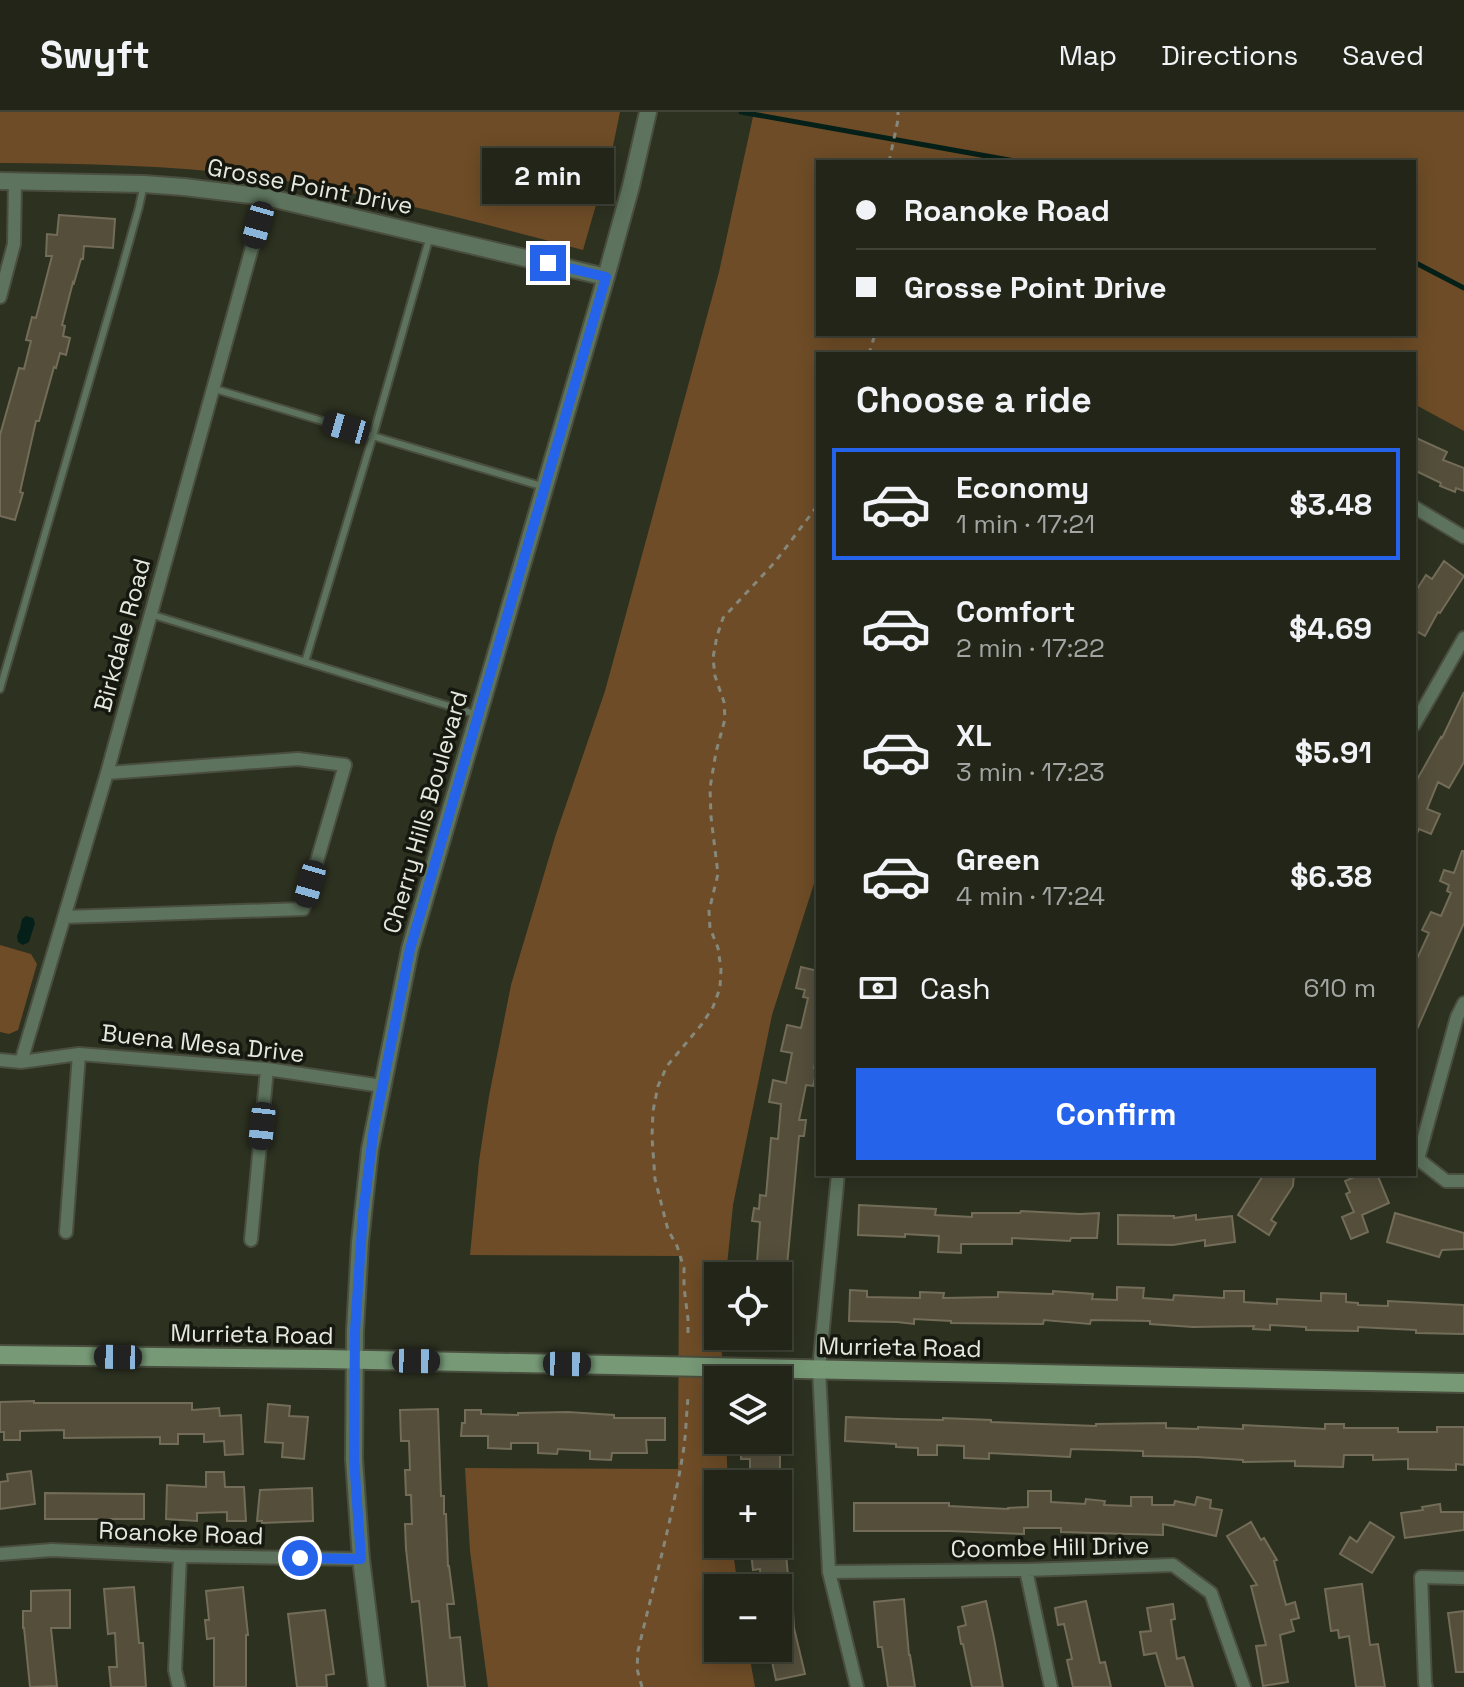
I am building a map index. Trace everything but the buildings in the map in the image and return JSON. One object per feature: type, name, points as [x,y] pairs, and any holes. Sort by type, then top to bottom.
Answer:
[{"type":"main road","name":"Murrieta Road","points":[[0,1355],[1464,1383]]},
{"type":"street","name":"Cherry Hills Boulevard","points":[[377,1687],[361,1559],[354,1459],[355,1360],[363,1213],[370,1149],[410,949],[606,277],[648,112]]},
{"type":"street","name":"Grosse Point Drive","points":[[8,180],[144,184],[266,197],[606,277]]},
{"type":"street","points":[[0,297],[14,244],[8,180]]},
{"type":"street","name":"Birkdale Road","points":[[21,1062],[107,773],[266,197]]},
{"type":"street","points":[[1416,508],[1464,537]]},
{"type":"street","points":[[1416,722],[1464,638]]},
{"type":"street","points":[[64,917],[303,909],[345,765],[298,759],[107,773]]},
{"type":"street","points":[[1464,1003],[1457,1017],[1418,1159],[1446,1181],[1464,1181]]},
{"type":"street","points":[[66,1232],[79,1054]]},
{"type":"street","name":"Buena Mesa Drive","points":[[21,1062],[79,1054],[267,1069],[382,1086]]},
{"type":"street","points":[[0,1060],[21,1062]]},
{"type":"street","points":[[251,1240],[267,1069]]},
{"type":"street","points":[[838,1176],[819,1369],[829,1572],[857,1687]]},
{"type":"street","name":"Roanoke Road","points":[[0,1554],[52,1550],[361,1559]]},
{"type":"street","points":[[179,1687],[175,1670],[180,1556]]},
{"type":"street","name":"Coombe Hill Drive","points":[[829,1572],[1173,1565],[1211,1593],[1244,1687]]},
{"type":"street","points":[[1026,1570],[1051,1687]]},
{"type":"street","points":[[1426,1687],[1421,1577],[1464,1578]]},
{"type":"lane","points":[[0,689],[144,184]]},
{"type":"lane","points":[[305,662],[430,234]]},
{"type":"lane","points":[[213,389],[545,487]]},
{"type":"lane","points":[[150,614],[478,715]]},
{"type":"path","points":[[889,160],[898,112]]},
{"type":"path","points":[[688,1333],[684,1268],[661,1207],[652,1137],[658,1086],[667,1066],[702,1024],[720,988],[718,948],[710,928],[709,911],[718,874],[710,788],[725,719],[713,658],[723,618],[775,562],[816,508]]},
{"type":"path","points":[[642,1687],[637,1669],[638,1651],[676,1493],[688,1398]]},
{"type":"shaded area","points":[[0,112],[620,112],[583,250],[398,203],[250,176],[143,166],[0,163]]},
{"type":"shaded area","points":[[754,112],[1464,112],[1464,431],[1416,405],[1416,352],[816,352],[816,877],[772,1015],[733,1205],[727,1262],[704,1262],[704,1350],[722,1350],[722,1366],[704,1366],[704,1454],[727,1454],[727,1470],[704,1470],[704,1558],[734,1558],[736,1574],[704,1574],[704,1662],[751,1662],[755,1687],[488,1687],[470,1551],[465,1468],[678,1469],[679,1256],[470,1255],[479,1161],[511,985],[556,834],[605,691],[719,272]]},
{"type":"shaded area","points":[[26,916],[33,918],[35,923],[29,942],[23,945],[18,942],[17,936],[22,919]]},
{"type":"shaded area","points":[[0,945],[31,954],[37,964],[18,1030],[9,1034],[0,1032]]},
{"type":"waterway","points":[[741,112],[1009,160]]},
{"type":"waterway","points":[[1416,263],[1464,288]]},
{"type":"route","points":[[300,1558],[361,1559],[354,1459],[355,1331],[363,1213],[374,1128],[410,949],[606,277],[548,263]]}]
